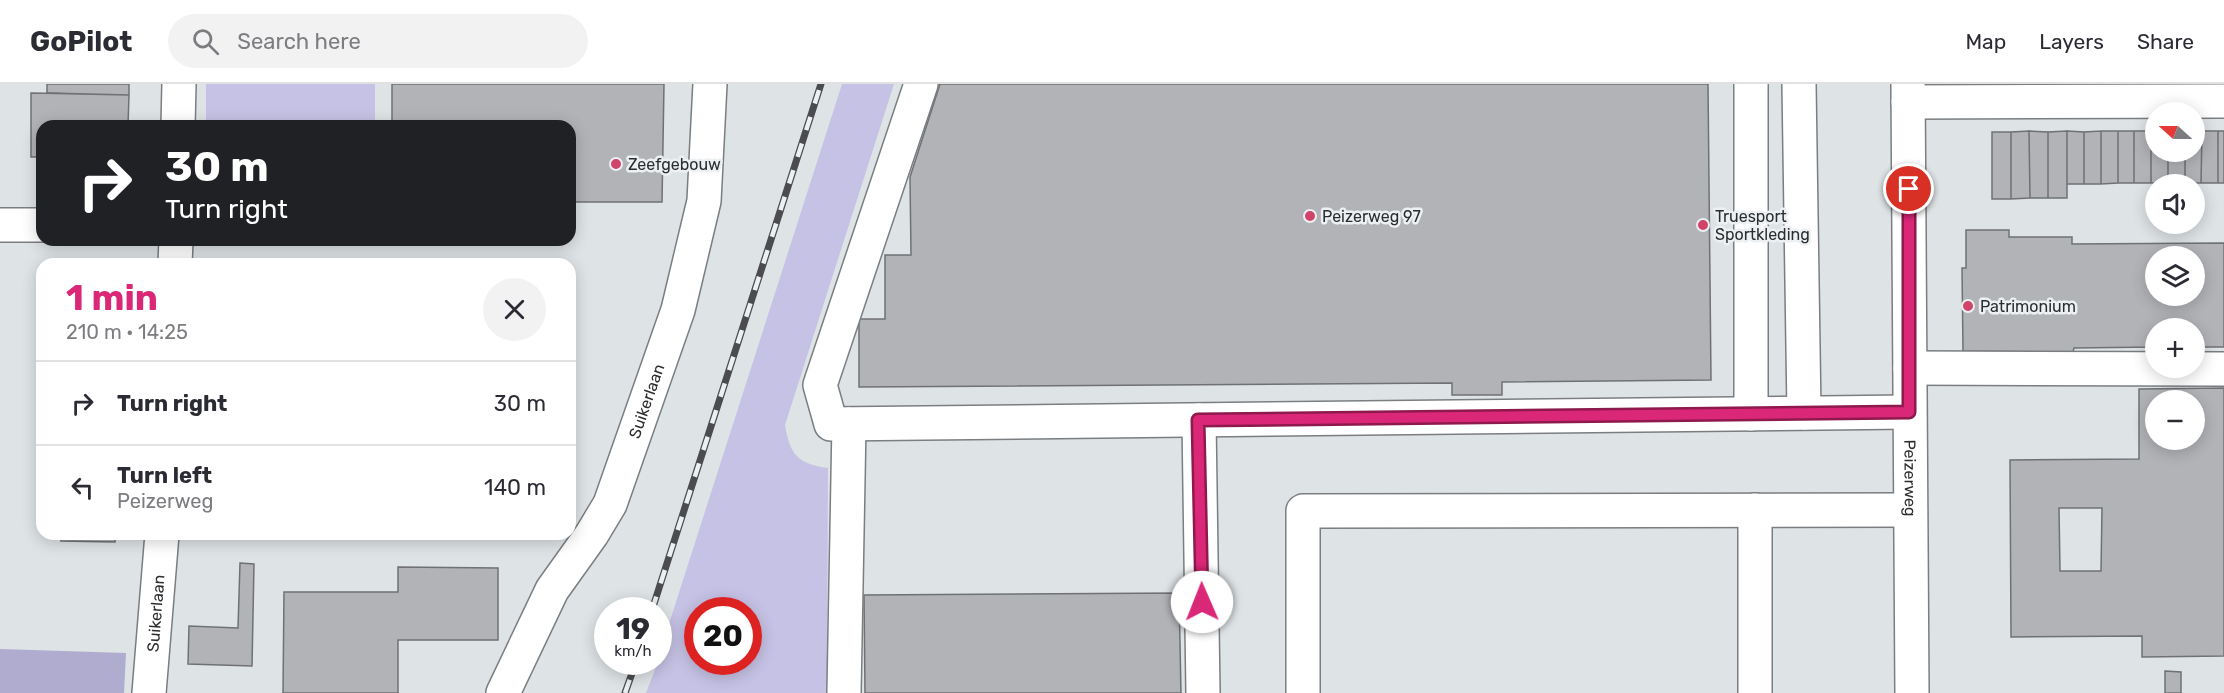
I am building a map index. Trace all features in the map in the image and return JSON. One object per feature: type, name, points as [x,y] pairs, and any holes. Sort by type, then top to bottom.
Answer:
[{"type":"street","points":[[178,120],[179,84]]},
{"type":"street","name":"Suikerlaan","points":[[503,693],[552,590],[610,504],[678,310],[704,201],[710,84]]},
{"type":"street","points":[[921,84],[820,385],[831,424],[1909,412]]},
{"type":"street","points":[[1751,84],[1751,414]]},
{"type":"street","points":[[1799,84],[1804,413]]},
{"type":"street","points":[[1908,93],[2224,101]]},
{"type":"street","name":"Peizerweg","points":[[1908,93],[1912,693]]},
{"type":"street","points":[[0,225],[36,225]]},
{"type":"street","points":[[1910,368],[2224,369]]},
{"type":"street","points":[[1198,420],[1203,693]]},
{"type":"street","points":[[844,693],[849,424]]},
{"type":"street","points":[[1755,510],[1755,693]]},
{"type":"street","points":[[1303,693],[1303,512],[1910,510]]},
{"type":"street","name":"Suikerlaan","points":[[149,693],[162,540]]},
{"type":"shaded area","points":[[206,84],[375,84],[375,120],[206,120]]},
{"type":"shaded area","points":[[842,84],[894,84],[785,425],[790,444],[797,456],[809,464],[828,468],[827,693],[646,693],[653,675],[672,675],[672,614]]},
{"type":"shaded area","points":[[0,649],[126,653],[124,693],[0,693]]},
{"type":"building","points":[[47,84],[129,84],[129,95],[47,93]]},
{"type":"building","name":"Zeefgebouw","points":[[392,84],[664,84],[662,202],[576,202],[576,120],[392,120]]},
{"type":"building","name":"Peizerweg 97","points":[[940,84],[1708,84],[1711,380],[1502,382],[1502,395],[1452,395],[1452,383],[859,387],[859,319],[885,319],[885,255],[911,255],[910,177]]},
{"type":"building","points":[[31,93],[129,95],[128,120],[36,120],[36,157],[31,157]]},
{"type":"building","points":[[2029,131],[2030,198],[2011,199],[2011,132]]},
{"type":"building","points":[[2029,131],[2048,132],[2048,198],[2030,198]]},
{"type":"building","points":[[2067,131],[2084,132],[2084,184],[2067,184]]},
{"type":"building","points":[[2067,131],[2067,198],[2048,198],[2048,132]]},
{"type":"building","points":[[2101,131],[2101,184],[2084,184],[2084,132]]},
{"type":"building","points":[[2101,131],[2118,131],[2118,183],[2101,184]]},
{"type":"building","points":[[2118,131],[2134,131],[2134,183],[2118,183]]},
{"type":"building","points":[[2134,131],[2145,131],[2145,162],[2151,162],[2151,174],[2145,174],[2145,183],[2134,183]]},
{"type":"building","points":[[2205,131],[2218,131],[2218,183],[2205,183],[2205,174],[2201,174],[2201,162],[2205,162]]},
{"type":"building","points":[[2218,131],[2224,131],[2224,183],[2218,183]]},
{"type":"building","points":[[1992,132],[2011,132],[2011,199],[1992,199]]},
{"type":"building","points":[[2151,162],[2168,162],[2168,174],[2151,174]]},
{"type":"building","points":[[2168,162],[2185,162],[2185,174],[2168,174]]},
{"type":"building","points":[[2185,162],[2201,162],[2201,174],[2185,174]]},
{"type":"building","points":[[1966,230],[2009,230],[2009,237],[2072,237],[2072,244],[2224,243],[2224,347],[2205,347],[2205,318],[2145,318],[2145,347],[2074,348],[2073,352],[1963,351],[1962,268],[1966,268]]},
{"type":"building","points":[[2224,388],[2224,656],[2142,657],[2142,636],[2011,637],[2010,460],[2139,459],[2139,389]],"holes":[[[2059,508],[2102,508],[2101,571],[2060,571]]]},
{"type":"building","points":[[115,540],[115,542],[61,541]]},
{"type":"building","points":[[240,563],[254,564],[252,666],[188,664],[189,626],[238,628]]},
{"type":"building","points":[[398,567],[498,568],[498,640],[398,640],[398,693],[283,693],[284,592],[398,592]]},
{"type":"building","points":[[1179,593],[1181,693],[865,693],[864,595]]},
{"type":"building","points":[[2165,671],[2181,672],[2181,693],[2165,693]]},
{"type":"railway","points":[[656,597],[821,84]]},
{"type":"railway","points":[[625,693],[631,675]]},
{"type":"place","name":"Zeefgebouw","points":[[616,164]]},
{"type":"place","name":"Peizerweg 97","points":[[1310,216]]},
{"type":"place","name":"Truesport Sportkleding","points":[[1703,225]]},
{"type":"place","name":"Patrimonium","points":[[1968,306]]},
{"type":"route","points":[[1202,602],[1198,420],[1909,412],[1909,189]]}]
